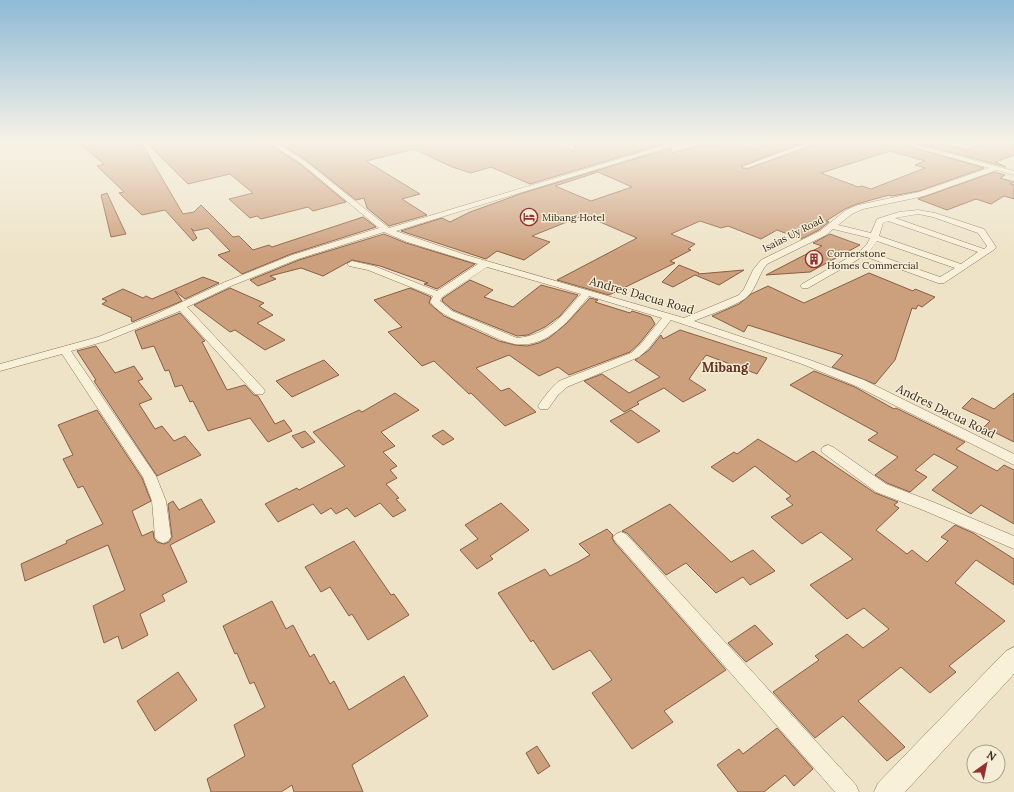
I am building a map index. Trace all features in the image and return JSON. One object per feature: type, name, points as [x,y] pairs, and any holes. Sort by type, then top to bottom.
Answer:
[{"type":"street","name":"Andres Dacua Road","points":[[326,181],[386,230],[410,240],[669,316],[806,362],[860,383],[1014,460]]},
{"type":"street","points":[[0,368],[65,350],[131,328],[228,284],[294,257],[551,181]]},
{"type":"street","name":"Isaias Uy Road","points":[[685,321],[742,297],[748,292],[758,267],[764,262],[805,243],[832,226],[849,212],[861,207],[921,194],[959,181]]},
{"type":"street","points":[[805,286],[863,254],[868,250],[875,237],[880,221],[899,214],[918,212],[935,214],[981,231],[992,247],[941,281],[863,254]]},
{"type":"street","points":[[886,218],[985,252]]},
{"type":"street","points":[[832,226],[875,237],[962,267]]},
{"type":"street","points":[[486,263],[438,294],[435,302],[448,313],[516,341],[526,341],[553,331],[587,293]]},
{"type":"street","points":[[352,264],[371,268],[438,294]]},
{"type":"street","points":[[182,306],[259,391]]},
{"type":"street","points":[[544,406],[554,392],[563,384],[635,355],[644,347],[669,316]]},
{"type":"street","points":[[65,350],[149,476],[159,501],[163,537]]},
{"type":"street","points":[[828,450],[881,488],[928,506],[1014,543]]},
{"type":"street","points":[[621,538],[849,792]]},
{"type":"street","points":[[887,792],[1014,658]]},
{"type":"building","points":[[113,181],[164,181],[183,214],[194,212],[201,205],[233,237],[239,236],[253,250],[269,245],[272,247],[363,217],[376,227],[291,254],[242,274],[218,255],[230,251],[208,228],[194,231],[191,228],[197,238],[193,241],[165,210],[142,215],[119,193],[124,192]]},
{"type":"building","points":[[185,181],[201,181],[188,184]]},
{"type":"building","points":[[238,181],[321,181],[346,202],[313,211],[308,207],[261,219],[257,216],[250,218],[229,199],[253,193]]},
{"type":"building","points":[[332,181],[399,181],[420,194],[402,199],[427,215],[389,226],[367,208],[364,198],[356,200]]},
{"type":"building","points":[[523,181],[540,181],[530,184]]},
{"type":"building","points":[[563,181],[570,181],[555,186],[591,201],[632,187],[618,181],[842,181],[858,187],[862,186],[871,189],[892,181],[947,181],[919,191],[892,196],[889,195],[857,204],[845,209],[826,221],[829,222],[819,230],[801,239],[777,230],[761,239],[728,226],[721,228],[700,221],[671,234],[695,244],[688,249],[691,250],[670,261],[675,263],[609,295],[557,280],[637,238],[584,215],[532,236],[550,242],[524,260],[497,251],[486,259],[401,231],[442,218],[450,222],[470,212]]},
{"type":"building","points":[[969,181],[1014,182],[1010,184],[1014,185],[1014,199],[1004,196],[991,204],[976,199],[947,210],[918,199]]},
{"type":"building","points":[[107,193],[126,234],[111,237],[101,195]]},
{"type":"building","points":[[384,234],[406,243],[475,264],[437,289],[424,284],[428,283],[380,266],[352,260],[323,276],[301,268],[270,276],[276,279],[258,286],[250,280],[299,260]]},
{"type":"building","name":"Cornerstone Homes Commercial","points":[[830,234],[860,245],[810,272],[766,275],[822,246],[813,243]]},
{"type":"building","points":[[679,265],[699,273],[698,274],[744,270],[719,285],[695,275],[673,287],[662,282]]},
{"type":"building","points":[[869,273],[913,291],[915,289],[935,297],[922,307],[918,305],[916,309],[912,308],[895,360],[875,384],[832,367],[843,355],[748,325],[744,332],[712,316],[739,304],[751,294],[768,286],[804,303]]},
{"type":"building","points":[[203,277],[219,283],[185,299],[175,291],[182,301],[132,322],[132,318],[102,304],[107,301],[102,299],[123,289],[143,298],[146,296],[152,299]]},
{"type":"building","points":[[470,280],[493,290],[484,297],[513,307],[541,285],[578,295],[560,316],[545,327],[528,335],[517,336],[453,310],[442,301],[443,298]]},
{"type":"building","points":[[230,288],[264,303],[259,306],[273,315],[257,323],[285,340],[265,350],[235,330],[230,332],[194,305]]},
{"type":"building","points":[[410,288],[431,297],[429,303],[444,316],[499,341],[515,345],[527,346],[539,343],[549,338],[567,323],[590,298],[598,300],[595,302],[630,313],[632,311],[651,317],[655,324],[639,344],[630,352],[569,375],[558,367],[539,376],[509,355],[476,368],[501,391],[509,388],[536,412],[505,426],[471,393],[469,394],[434,361],[422,366],[388,332],[402,327],[374,300]]},
{"type":"building","points":[[180,313],[205,341],[202,342],[227,390],[245,385],[254,395],[258,396],[275,424],[284,420],[292,431],[268,442],[250,418],[208,431],[193,401],[190,402],[182,385],[175,387],[169,370],[165,371],[154,346],[142,349],[135,331]]},
{"type":"building","points":[[680,330],[767,358],[757,374],[706,355],[689,379],[706,390],[683,402],[664,388],[637,402],[639,404],[624,412],[584,381],[602,374],[629,393],[660,377],[635,360],[649,350],[661,335],[663,339]]},
{"type":"building","points":[[96,346],[115,373],[134,366],[143,379],[138,381],[152,399],[139,404],[155,429],[162,426],[174,441],[185,436],[201,455],[157,476],[94,381],[96,380],[77,351]]},
{"type":"building","points":[[324,360],[339,375],[292,397],[276,381]]},
{"type":"building","points":[[814,371],[855,387],[894,409],[896,408],[965,442],[956,449],[997,471],[1004,465],[1014,470],[1014,524],[981,505],[971,514],[932,490],[958,467],[934,454],[915,470],[927,477],[910,492],[887,483],[875,475],[898,457],[868,440],[878,433],[790,385]]},
{"type":"building","points":[[395,393],[419,410],[381,432],[395,446],[383,452],[397,466],[390,470],[397,478],[386,484],[399,498],[396,499],[406,510],[393,517],[380,503],[355,517],[347,508],[336,514],[331,508],[321,514],[313,504],[278,522],[265,504],[297,488],[299,490],[345,466],[313,432],[359,410],[362,412]]},
{"type":"building","points":[[1014,393],[1014,442],[984,427],[990,421],[962,408],[972,398],[994,409]]},
{"type":"building","points":[[97,410],[142,478],[151,501],[132,511],[142,536],[153,531],[154,538],[157,542],[164,544],[169,542],[172,537],[168,504],[173,501],[179,510],[201,499],[215,522],[170,545],[187,582],[162,595],[165,601],[140,614],[148,635],[122,649],[118,636],[104,643],[93,606],[125,590],[108,545],[25,581],[21,564],[67,543],[66,541],[103,524],[83,486],[78,488],[63,459],[73,455],[58,425]]},
{"type":"building","points":[[631,410],[660,431],[638,443],[610,421]]},
{"type":"building","points":[[443,430],[454,439],[443,445],[432,436]]},
{"type":"building","points":[[305,431],[315,442],[302,448],[292,436]]},
{"type":"building","points":[[758,439],[796,462],[813,451],[875,493],[898,502],[894,505],[899,508],[876,530],[907,554],[912,550],[927,562],[948,541],[941,537],[955,525],[973,533],[1014,559],[1014,585],[976,560],[955,583],[1005,621],[949,666],[956,672],[930,693],[901,667],[858,701],[905,747],[887,761],[843,716],[815,738],[773,692],[819,660],[815,656],[847,634],[863,648],[889,629],[864,608],[847,619],[810,585],[853,559],[821,532],[802,544],[771,517],[793,505],[786,499],[791,496],[755,466],[733,482],[711,467],[734,452],[737,454]]},
{"type":"building","points":[[501,503],[529,530],[490,556],[493,559],[477,569],[460,550],[478,539],[465,525]]},
{"type":"building","points":[[670,504],[731,562],[753,550],[775,571],[750,585],[743,577],[716,593],[686,563],[666,575],[627,533],[622,531]]},
{"type":"building","points":[[607,529],[613,535],[612,538],[615,543],[726,670],[664,711],[673,722],[632,749],[592,693],[612,680],[590,650],[553,670],[533,640],[531,642],[498,593],[545,569],[550,576],[590,555],[579,544]]},
{"type":"building","points":[[354,541],[391,595],[394,594],[409,615],[368,640],[352,614],[349,616],[330,587],[321,592],[305,567]]},
{"type":"building","points":[[272,601],[286,629],[293,625],[310,657],[314,654],[330,684],[334,681],[349,710],[404,676],[428,716],[352,765],[363,792],[294,792],[292,785],[281,792],[211,792],[207,779],[245,756],[234,725],[265,707],[254,682],[250,684],[237,653],[235,654],[223,626]]},
{"type":"building","points":[[755,625],[773,644],[746,662],[728,643]]},
{"type":"building","points":[[178,672],[197,700],[155,731],[137,701]]},
{"type":"building","points":[[777,728],[813,769],[794,786],[785,775],[764,792],[738,792],[717,765],[739,749],[743,754]]},
{"type":"building","points":[[537,746],[550,766],[538,774],[526,753]]},
{"type":"place","name":"Mibang Hotel","points":[[529,217]]},
{"type":"place","name":"Cornerstone Homes Commercial","points":[[814,259]]},
{"type":"district","name":"Mibang","points":[[725,367]]}]
